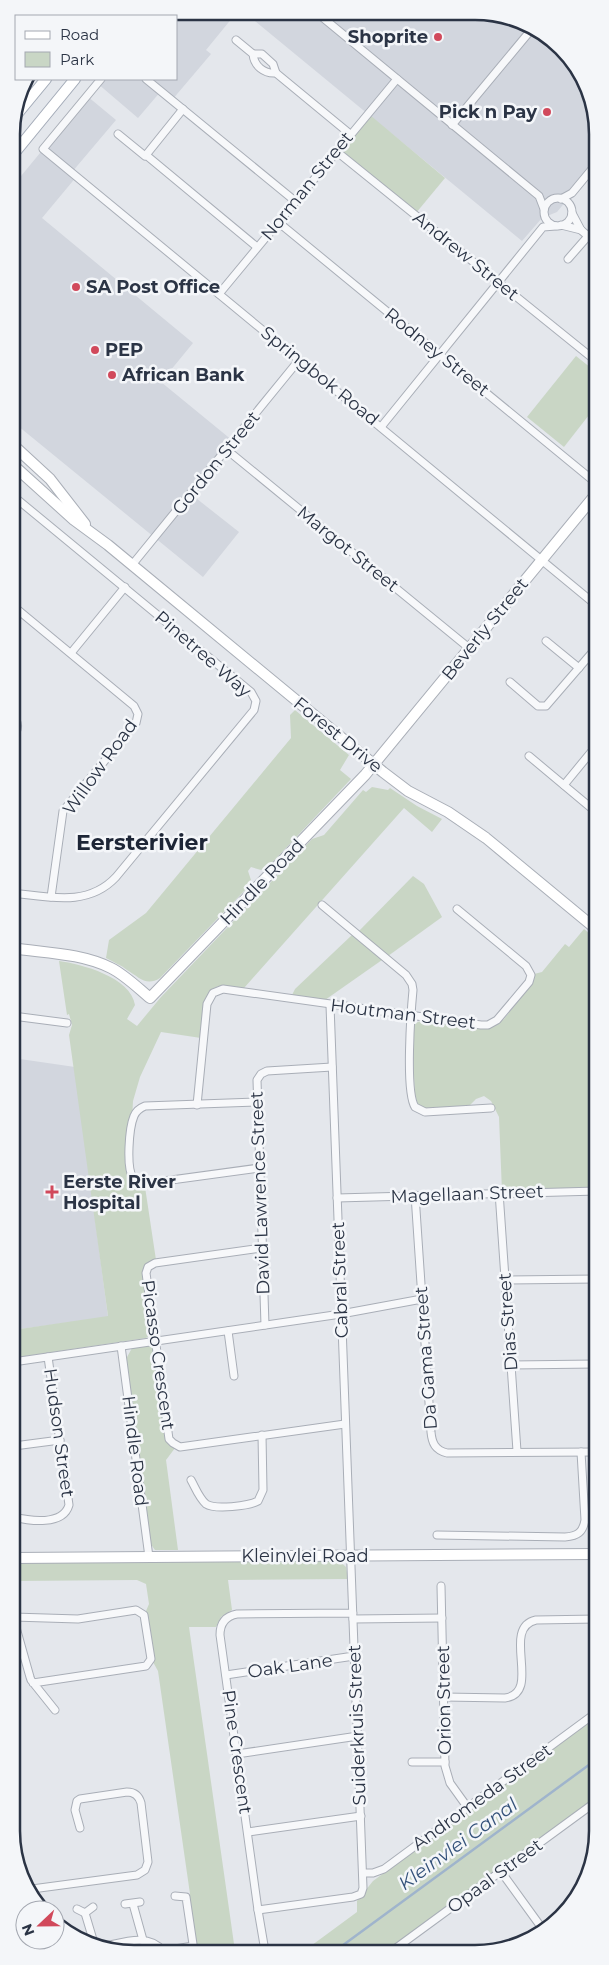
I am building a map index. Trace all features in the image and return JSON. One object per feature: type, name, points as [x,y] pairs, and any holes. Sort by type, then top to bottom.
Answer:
[{"type":"street","points":[[326,20],[539,196],[548,221],[558,226],[581,230]]},
{"type":"street","points":[[452,125],[528,33]]},
{"type":"street","points":[[236,40],[253,54],[262,54],[274,64],[276,73],[350,134]]},
{"type":"street","points":[[253,54],[257,65],[268,73],[276,73]]},
{"type":"street","name":"Norman Street","points":[[219,294],[396,79]]},
{"type":"street","points":[[24,105],[45,80]]},
{"type":"street","points":[[20,146],[74,80]]},
{"type":"street","name":"Springbok Road","points":[[100,80],[43,148],[589,599]]},
{"type":"street","points":[[147,80],[295,201]]},
{"type":"street","points":[[146,155],[183,109]]},
{"type":"street","points":[[118,134],[257,247]]},
{"type":"street","name":"Andrew Street","points":[[336,151],[589,355]]},
{"type":"street","points":[[381,427],[543,228],[544,211],[548,202],[572,193],[589,172]]},
{"type":"street","points":[[543,228],[558,226],[568,221],[572,193]]},
{"type":"street","points":[[539,196],[565,200],[581,230],[588,236],[568,259]]},
{"type":"street","name":"Rodney Street","points":[[278,222],[589,477]]},
{"type":"street","name":"Gordon Street","points":[[132,565],[299,360]]},
{"type":"street","name":"Margot Street","points":[[227,450],[469,648]]},
{"type":"street","name":"Forest Drive","points":[[20,451],[50,479],[88,529]]},
{"type":"street","name":"Forest Drive","points":[[20,471],[74,520],[88,529],[374,764],[408,790],[448,812],[486,838],[589,923]]},
{"type":"street","name":"Pinetree Way","points":[[20,502],[251,692],[256,704],[254,710],[112,882],[86,896],[71,898],[51,897]]},
{"type":"street","name":"Beverly Street","points":[[374,764],[589,503]]},
{"type":"street","points":[[71,654],[124,587]]},
{"type":"street","name":"Willow Road","points":[[20,612],[134,706],[138,717],[136,723],[63,811],[51,897]]},
{"type":"street","points":[[546,641],[579,668]]},
{"type":"street","points":[[510,682],[538,706],[542,707],[550,703],[589,656]]},
{"type":"street","points":[[564,785],[589,755]]},
{"type":"street","points":[[529,756],[589,806]]},
{"type":"street","name":"Hindle Road","points":[[20,949],[80,958],[102,964],[119,973],[150,998],[374,764]]},
{"type":"street","points":[[20,894],[51,897]]},
{"type":"street","points":[[322,905],[410,980],[413,990],[410,1016],[411,1096],[416,1107],[425,1112],[490,1108]]},
{"type":"street","name":"Houtman Street","points":[[197,1105],[207,1004],[212,993],[223,989],[410,1016],[488,1025],[497,1020],[529,982],[531,975],[526,966],[457,909]]},
{"type":"street","name":"Cabral Street","points":[[330,1005],[350,1556]]},
{"type":"street","points":[[20,1017],[67,1023]]},
{"type":"street","name":"David Lawrence Street","points":[[265,1325],[256,1102],[257,1080],[264,1072],[332,1068]]},
{"type":"street","points":[[256,1102],[145,1106],[137,1111],[132,1121],[129,1151],[132,1175],[136,1181],[146,1184],[259,1168]]},
{"type":"street","name":"Magellaan Street","points":[[338,1198],[499,1192],[589,1191]]},
{"type":"street","name":"Dias Street","points":[[499,1192],[516,1452]]},
{"type":"street","name":"Da Gama Street","points":[[415,1195],[431,1432],[432,1441],[436,1448],[447,1453],[589,1452]]},
{"type":"street","name":"Picasso Crescent","points":[[261,1248],[155,1263],[148,1267],[146,1273],[168,1434],[173,1443],[180,1447],[262,1434],[345,1424]]},
{"type":"street","points":[[505,1280],[589,1279]]},
{"type":"street","points":[[20,1361],[342,1314],[422,1299]]},
{"type":"street","points":[[228,1331],[234,1376]]},
{"type":"street","name":"Hindle Road","points":[[121,1346],[148,1557]]},
{"type":"street","name":"Hudson Street","points":[[20,1519],[27,1521],[58,1519],[67,1510],[69,1502],[48,1357]]},
{"type":"street","points":[[511,1365],[589,1364]]},
{"type":"street","points":[[191,1480],[203,1500],[211,1506],[245,1506],[258,1501],[263,1490],[262,1434]]},
{"type":"street","points":[[20,1445],[60,1440]]},
{"type":"street","points":[[437,1535],[566,1537],[580,1533],[584,1526],[581,1452]]},
{"type":"street","name":"Kleinvlei Road","points":[[20,1558],[589,1554]]},
{"type":"street","name":"Suiderkruis Street","points":[[258,1910],[353,1897],[361,1894],[363,1888],[364,1873],[350,1556]]},
{"type":"street","name":"Orion Street","points":[[441,1586],[446,1774],[468,1808]]},
{"type":"street","points":[[20,1617],[78,1619],[136,1610],[142,1612],[146,1618],[151,1659],[146,1666],[33,1683]]},
{"type":"street","name":"Pine Crescent","points":[[263,1945],[220,1631],[224,1621],[230,1616],[237,1614],[353,1616]]},
{"type":"street","points":[[353,1616],[442,1618]]},
{"type":"street","points":[[444,1697],[506,1698],[514,1696],[522,1686],[521,1636],[527,1624],[536,1620],[589,1619]]},
{"type":"street","points":[[20,1644],[28,1674],[54,1710]]},
{"type":"street","name":"Oak Lane","points":[[226,1675],[354,1656]]},
{"type":"street","name":"Andromeda Street","points":[[364,1873],[373,1873],[384,1869],[589,1718]]},
{"type":"street","points":[[237,1754],[358,1736]]},
{"type":"street","points":[[412,1762],[445,1762]]},
{"type":"street","points":[[35,1889],[137,1874],[145,1870],[148,1862],[141,1803],[136,1795],[127,1792],[80,1799],[75,1810],[80,1828]]},
{"type":"street","name":"Opaal Street","points":[[400,1945],[502,1873],[589,1808]]},
{"type":"street","points":[[248,1832],[361,1816]]},
{"type":"street","points":[[502,1873],[540,1925]]},
{"type":"street","points":[[175,1896],[186,1897],[192,1945]]},
{"type":"street","points":[[125,1904],[136,1903],[143,1940]]},
{"type":"street","points":[[85,1913],[92,1907]]},
{"type":"street","points":[[76,1908],[85,1913],[92,1937]]},
{"type":"street","points":[[119,1944],[143,1940],[154,1942],[157,1945]]},
{"type":"shaded area","points":[[178,20],[230,20],[206,50],[211,54],[172,100],[161,91],[138,118],[97,83],[99,80],[178,80]]},
{"type":"shaded area","points":[[254,20],[490,21],[512,26],[526,32],[556,53],[570,71],[583,97],[588,119],[589,173],[557,212],[542,218],[522,241]]},
{"type":"shaded area","points":[[87,96],[116,120],[72,172],[77,176],[42,218],[193,343],[161,382],[233,441],[192,495],[239,532],[203,577],[20,428],[20,177]]},
{"type":"shaded area","name":"Eerste River Hospital","points":[[20,1059],[75,1067],[108,1317],[20,1329]]},
{"type":"green space","points":[[370,115],[445,178],[416,213],[344,154],[344,147]]},
{"type":"green space","points":[[576,356],[589,366],[589,415],[564,447],[527,417]]},
{"type":"green space","points":[[295,710],[349,755],[340,770],[351,779],[269,866],[261,870],[251,867],[248,871],[251,880],[248,887],[160,978],[151,982],[143,980],[106,958],[109,940],[146,913],[291,738],[290,715]]},
{"type":"green space","points":[[372,787],[388,790],[390,788],[417,806],[442,819],[432,832],[404,808],[244,988],[220,986],[214,988],[209,993],[204,1007],[201,1038],[161,1032],[140,1077],[133,1101],[129,1175],[142,1187],[145,1187],[156,1260],[147,1265],[151,1334],[146,1338],[20,1357],[20,1329],[108,1316],[69,1035],[72,1025],[69,1014],[67,1015],[59,961],[92,969],[125,987],[135,1005],[127,1019],[137,1026],[161,997],[312,839],[324,835],[363,790],[366,792]]},
{"type":"green space","points":[[413,876],[424,884],[442,917],[388,956],[358,932]]},
{"type":"green space","points":[[584,929],[589,933],[589,1187],[502,1192],[499,1117],[491,1101],[484,1096],[476,1099],[469,1106],[427,1109],[419,1107],[415,1099],[412,1029],[416,1023],[422,1020],[485,1029],[492,1027],[504,1019],[532,983],[534,974],[542,972],[565,944],[569,947]]},
{"type":"green space","points":[[352,935],[382,960],[325,1000],[292,995],[295,989]]},
{"type":"green space","points":[[150,1345],[153,1349],[165,1435],[175,1448],[166,1460],[178,1550],[155,1550],[150,1543],[126,1359],[132,1348]]},
{"type":"green space","points":[[338,1560],[346,1567],[348,1579],[228,1580],[232,1610],[221,1617],[216,1627],[189,1627],[234,1945],[195,1945],[190,1894],[158,1671],[153,1662],[146,1611],[149,1604],[146,1584],[137,1580],[20,1581],[20,1563]]},
{"type":"green space","points":[[589,1723],[589,1804],[396,1945],[312,1945],[357,1912],[357,1901],[373,1881]]},
{"type":"waterway","name":"Kleinvlei Canal","points":[[343,1945],[589,1765]]},
{"type":"place","name":"Shoprite","points":[[438,37]]},
{"type":"place","name":"Pick n Pay","points":[[547,112]]},
{"type":"place","name":"SA Post Office","points":[[76,287]]},
{"type":"place","name":"PEP","points":[[95,350]]},
{"type":"place","name":"African Bank","points":[[112,375]]},
{"type":"place","name":"Eerste River Hospital","points":[[52,1192]]},
{"type":"district","name":"Eersterivier","points":[[142,842]]}]
